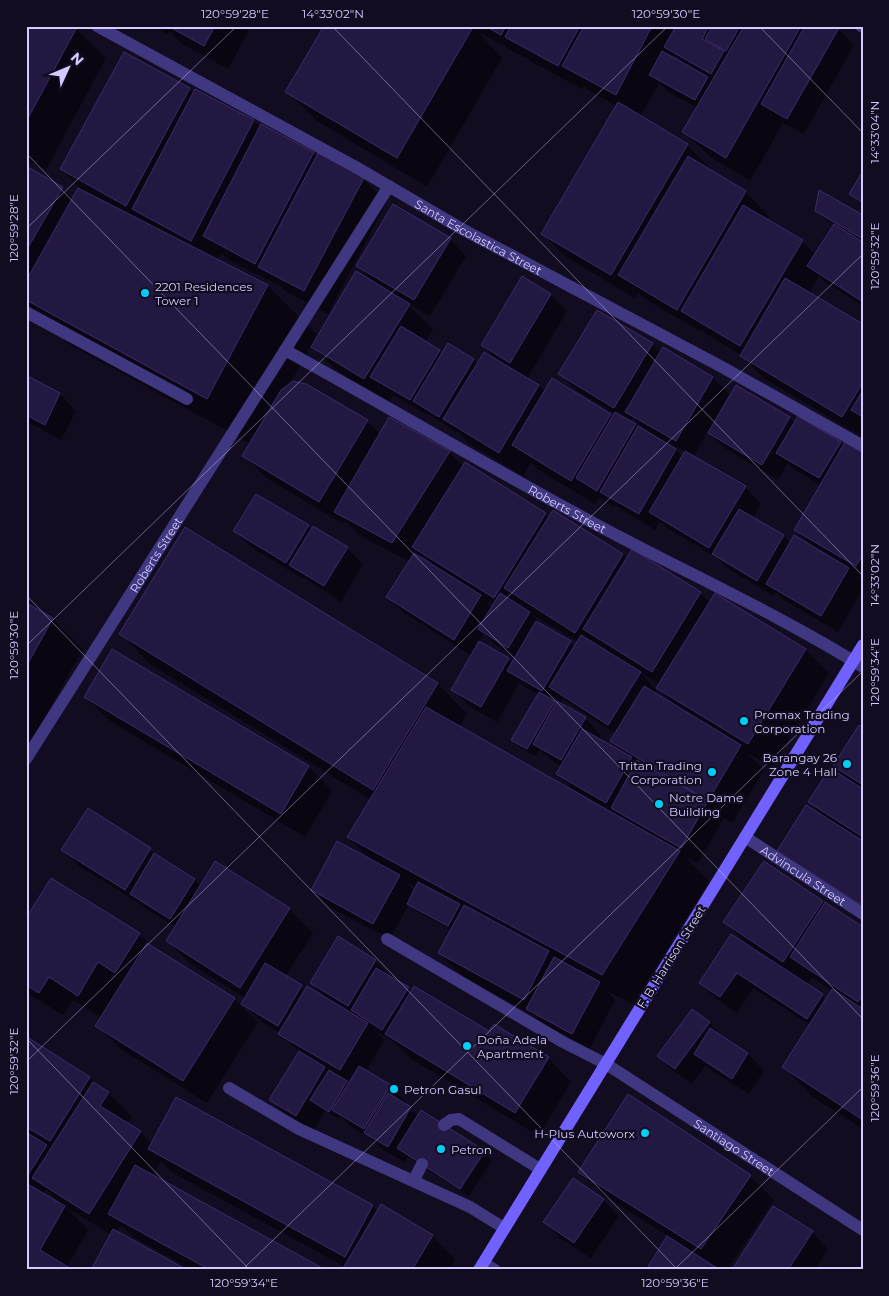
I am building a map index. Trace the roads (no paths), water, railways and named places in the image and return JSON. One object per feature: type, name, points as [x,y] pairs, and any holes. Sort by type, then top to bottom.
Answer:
[{"type":"main road","name":"F. B. Harrison Street","points":[[481,1266],[745,837],[858,664],[863,644]]},
{"type":"street","name":"Santa Escolastica Street","points":[[97,26],[389,186],[462,230],[722,367],[863,446]]},
{"type":"street","name":"Roberts Street","points":[[26,759],[389,186]]},
{"type":"street","points":[[26,312],[187,399]]},
{"type":"street","name":"Roberts Street","points":[[285,350],[555,502],[641,548],[726,590],[858,664]]},
{"type":"street","name":"Advincula Street","points":[[745,837],[863,914]]},
{"type":"street","name":"Santiago Street","points":[[387,939],[563,1042],[606,1064],[863,1230]]},
{"type":"street","points":[[229,1088],[299,1129],[470,1207],[504,1228]]},
{"type":"street","points":[[444,1125],[451,1120],[458,1119],[540,1170]]},
{"type":"street","points":[[414,1180],[422,1164]]},
{"type":"street","points":[[481,1266],[495,1270]]},
{"type":"place","name":"2201 Residences Tower 1","points":[[145,293]]},
{"type":"place","name":"Promax Trading Corporation","points":[[744,721]]},
{"type":"place","name":"Barangay 26 Zone 4 Hall","points":[[847,764]]},
{"type":"place","name":"Tritan Trading Corporation","points":[[712,772]]},
{"type":"place","name":"Notre Dame Building","points":[[659,804]]},
{"type":"place","name":"Doña Adela Apartment","points":[[467,1046]]},
{"type":"place","name":"Petron Gasul","points":[[394,1089]]},
{"type":"place","name":"H-Plus Autoworx","points":[[645,1133]]},
{"type":"place","name":"Petron","points":[[441,1149]]}]
